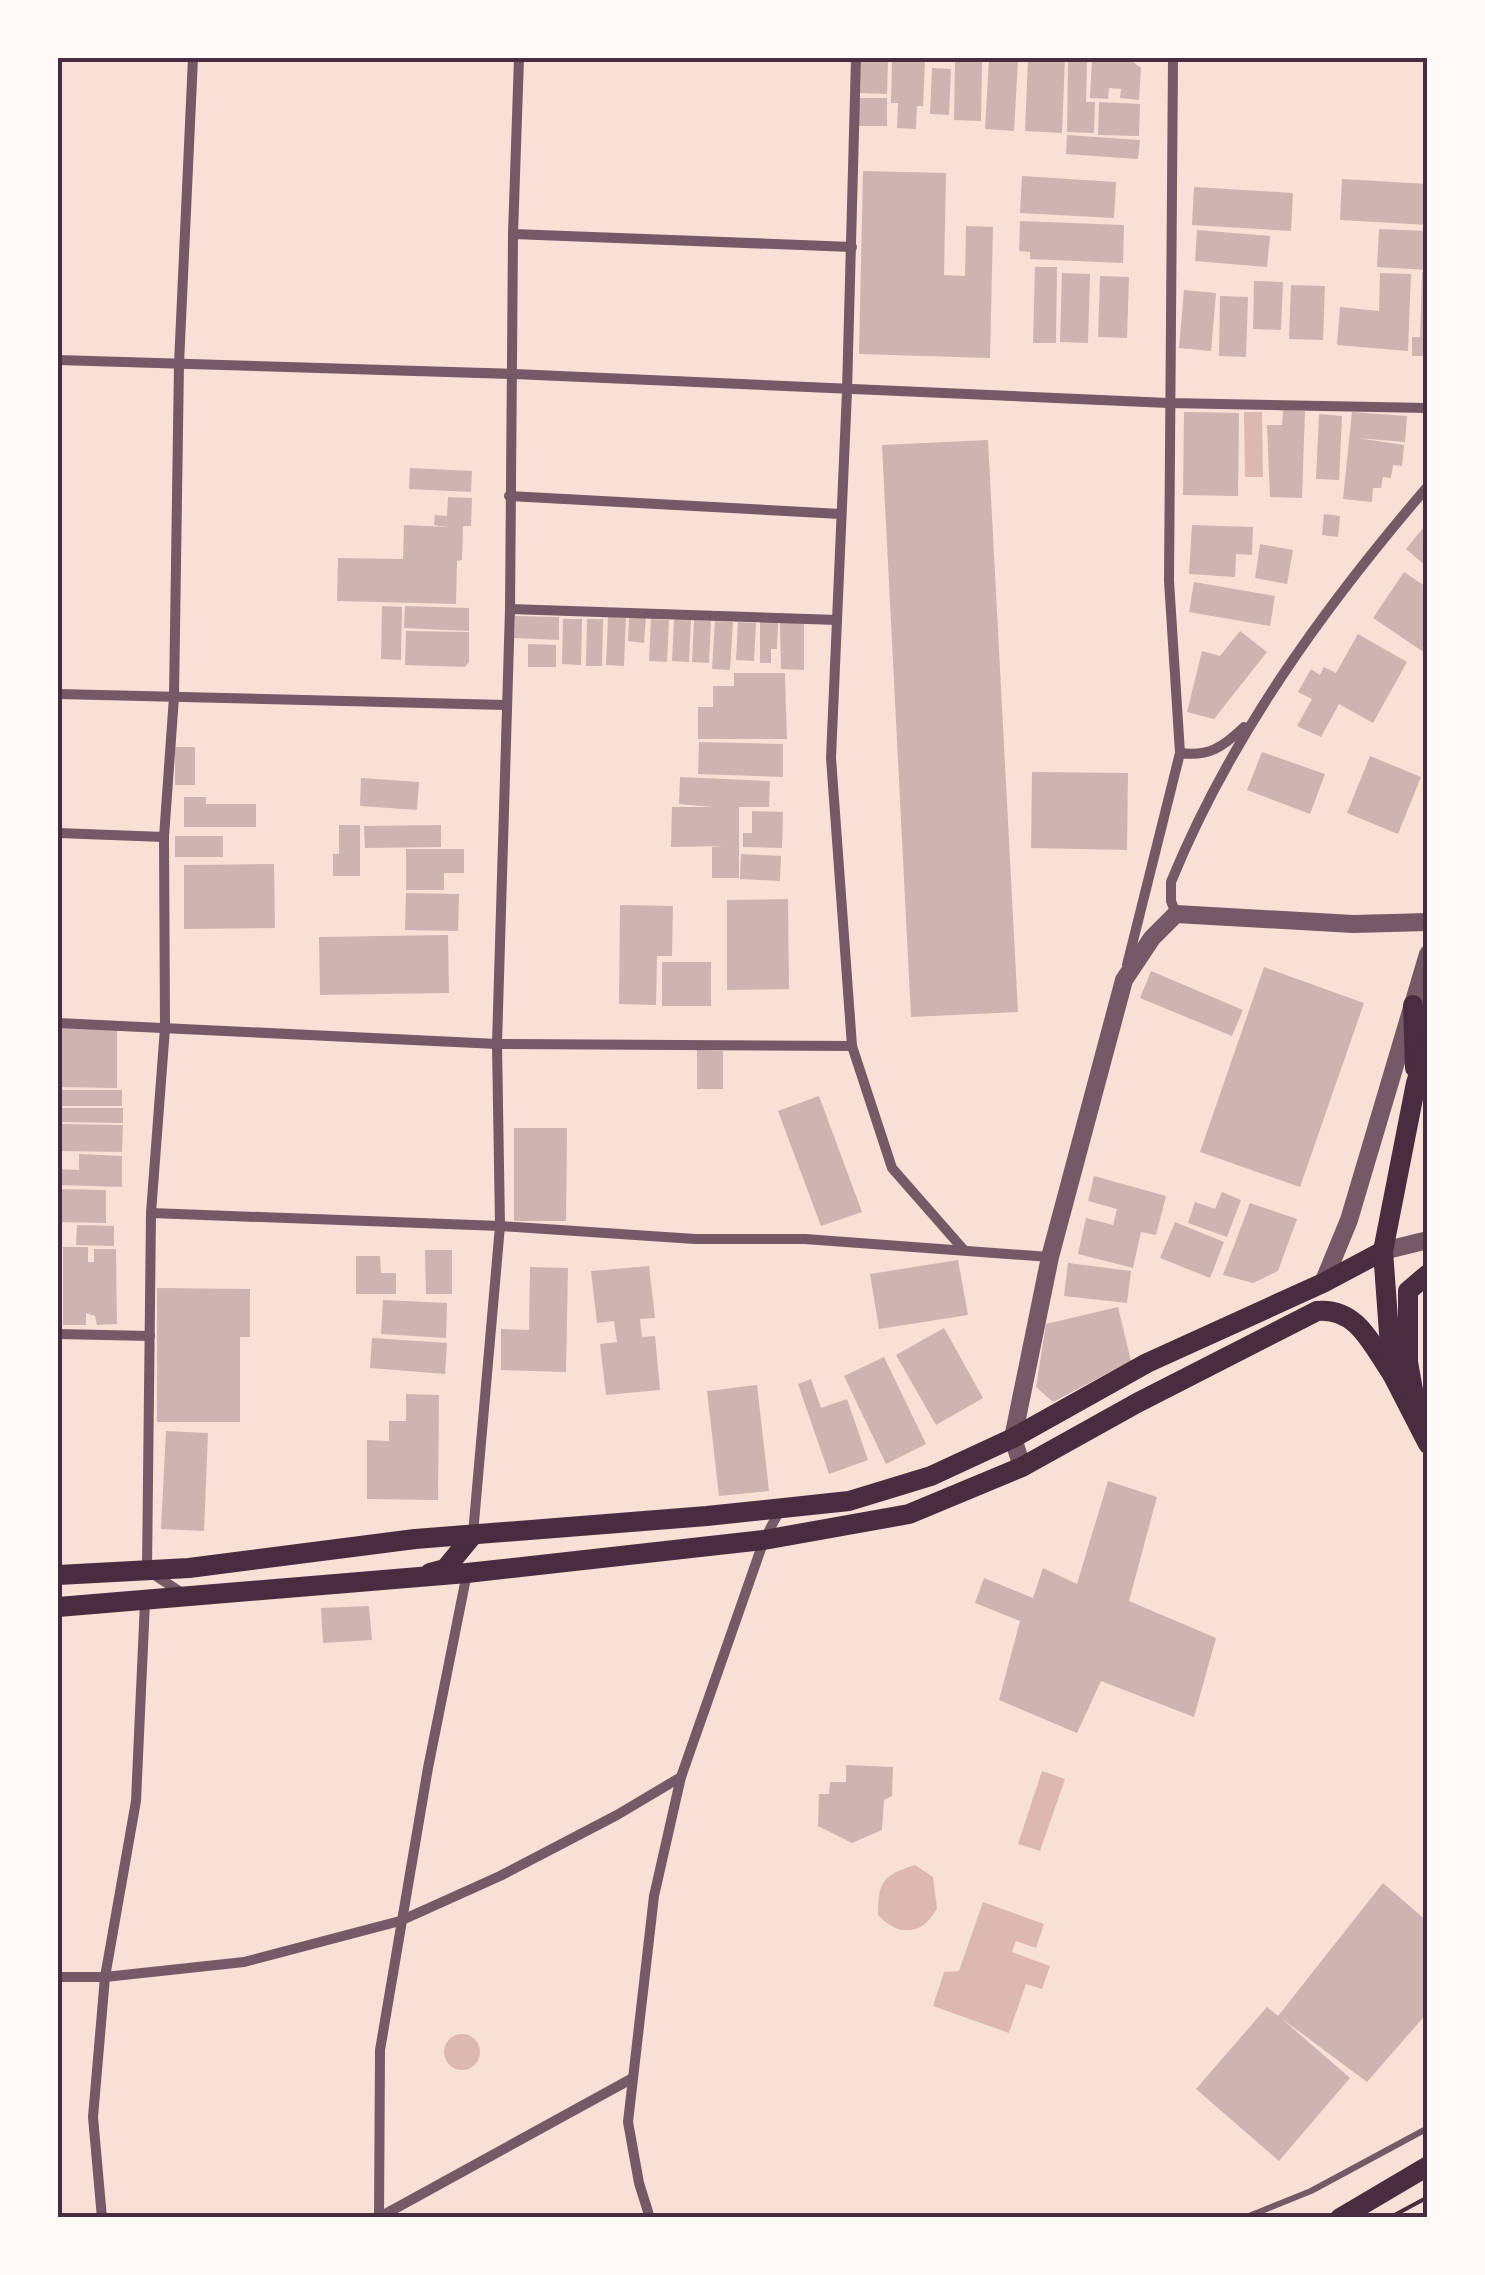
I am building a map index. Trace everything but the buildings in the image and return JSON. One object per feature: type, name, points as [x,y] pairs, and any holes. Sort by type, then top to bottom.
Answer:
[{"type":"main road","points":[[1413,1005],[1416,1083]]},
{"type":"main road","points":[[1392,1374],[1383,1250],[1416,1083],[1428,1046]]},
{"type":"main road","points":[[58,1575],[190,1568],[415,1539],[780,1510],[848,1501],[900,1488],[1012,1438],[1147,1363],[1323,1284],[1383,1250]]},
{"type":"main road","points":[[1423,1436],[1408,1362],[1408,1291],[1428,1274]]},
{"type":"main road","points":[[58,1607],[414,1579],[764,1540],[909,1514],[1022,1466],[1136,1402],[1318,1312],[1336,1309],[1351,1317],[1392,1374],[1423,1436]]},
{"type":"main road","points":[[414,1579],[445,1569],[473,1535]]},
{"type":"main road","points":[[1340,2218],[1428,2166]]},
{"type":"street","points":[[190,1598],[147,1570],[151,1213],[164,1028],[164,837],[174,697],[179,364],[193,58]]},
{"type":"street","points":[[473,1535],[500,1226],[497,1044],[510,609],[513,234],[519,58]]},
{"type":"street","points":[[856,58],[831,758],[852,1046],[892,1168],[963,1249]]},
{"type":"street","points":[[1022,1466],[1012,1438],[1050,1256],[1180,753],[1169,581],[1174,58]]},
{"type":"street","points":[[513,234],[852,247]]},
{"type":"street","points":[[58,360],[514,374],[847,391],[1428,408]]},
{"type":"street","points":[[1176,914],[1170,901],[1171,882],[1251,721],[1354,571],[1428,486]]},
{"type":"street","points":[[509,496],[841,514]]},
{"type":"street","points":[[510,609],[837,620]]},
{"type":"street","points":[[58,694],[505,706]]},
{"type":"street","points":[[1180,753],[1198,756],[1215,751],[1251,721]]},
{"type":"street","points":[[58,833],[164,837]]},
{"type":"street","points":[[1124,980],[1152,938],[1176,914],[1353,924],[1428,922]]},
{"type":"street","points":[[1323,1284],[1349,1220],[1428,954]]},
{"type":"street","points":[[58,1022],[497,1044],[852,1046]]},
{"type":"street","points":[[151,1213],[500,1226],[695,1240],[805,1239],[1050,1256]]},
{"type":"street","points":[[1383,1250],[1428,1240]]},
{"type":"street","points":[[58,1334],[150,1336]]},
{"type":"street","points":[[650,2218],[628,2122],[654,1896],[681,1777],[764,1540],[780,1510]]},
{"type":"street","points":[[467,1573],[400,1921],[380,2050],[379,2217],[631,2079]]},
{"type":"street","points":[[102,2218],[93,2117],[106,1977],[136,1801],[145,1602]]},
{"type":"street","points":[[58,1977],[106,1977],[244,1962],[400,1921],[618,1816],[681,1777]]},
{"type":"lane","points":[[1244,2218],[1311,2191],[1428,2128]]},
{"type":"path","points":[[1389,2218],[1428,2197]]},
{"type":"shaded area","points":[[1244,412],[1262,412],[1263,477],[1245,477]]},
{"type":"shaded area","points":[[1042,1771],[1065,1779],[1040,1851],[1018,1844]]},
{"type":"shaded area","points":[[915,1865],[933,1877],[937,1908],[925,1924],[902,1930],[878,1915],[879,1894],[889,1876]]},
{"type":"shaded area","points":[[983,1902],[1044,1924],[1036,1948],[1016,1941],[1012,1952],[1050,1966],[1042,1989],[1026,1984],[1009,2033],[933,2006],[944,1972],[959,1971]]},
{"type":"shaded area","points":[[462,2034],[475,2039],[480,2052],[475,2065],[462,2070],[449,2065],[444,2052],[449,2039]]}]
